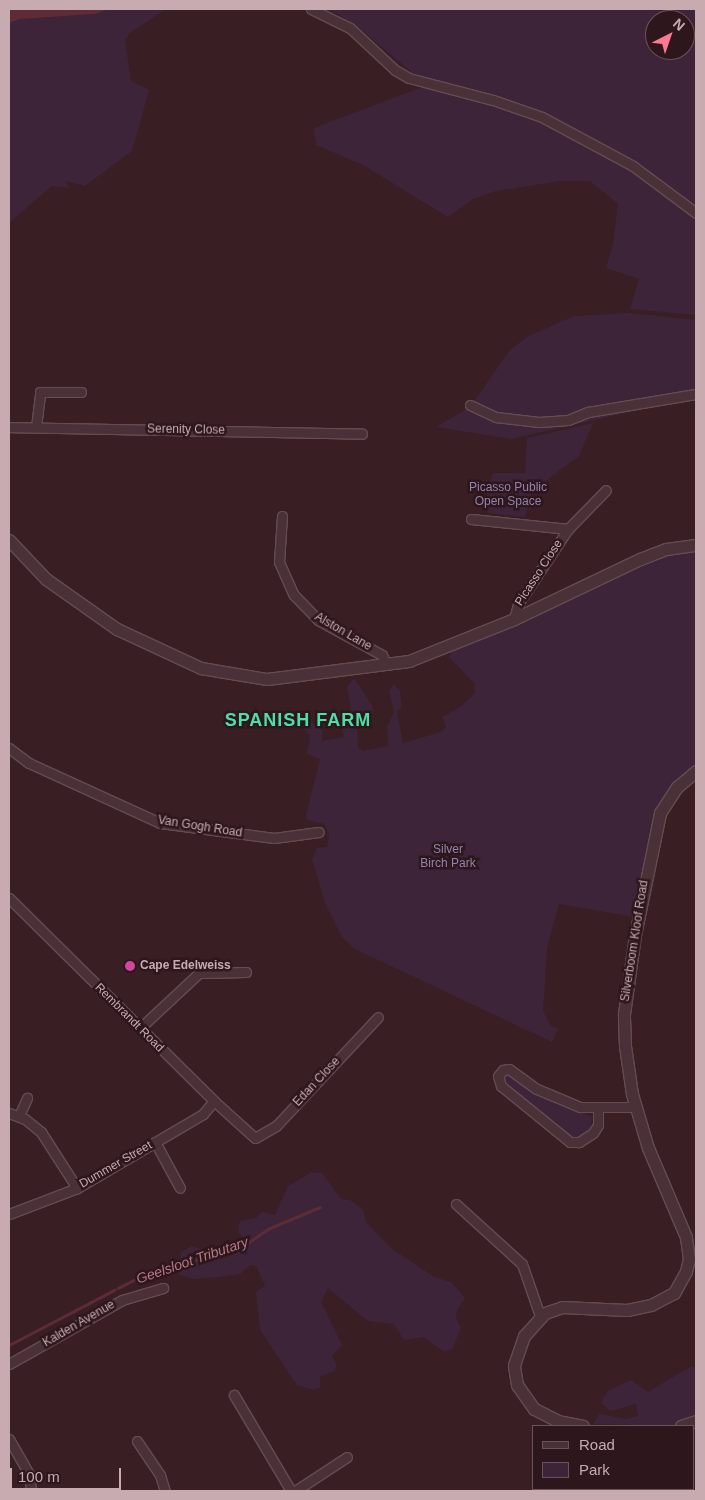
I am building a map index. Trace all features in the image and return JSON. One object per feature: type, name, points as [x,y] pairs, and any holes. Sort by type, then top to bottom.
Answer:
[{"type":"street","points":[[311,9],[350,28],[395,70],[409,78],[493,100],[542,118],[633,166],[696,213]]},
{"type":"street","points":[[36,427],[40,392],[81,392]]},
{"type":"street","points":[[470,405],[496,417],[539,422],[568,420],[588,412],[696,394]]},
{"type":"street","name":"Serenity Close","points":[[9,427],[362,434]]},
{"type":"street","name":"Picasso Close","points":[[514,619],[518,604],[568,529],[606,490]]},
{"type":"street","name":"Alston Lane","points":[[282,516],[279,562],[294,595],[318,620],[382,655],[386,664]]},
{"type":"street","name":"Picasso Close","points":[[471,519],[568,529]]},
{"type":"street","points":[[9,540],[46,579],[104,622],[201,668],[280,679],[386,664],[433,652],[514,619],[640,559],[666,549],[696,545]]},
{"type":"street","name":"Van Gogh Road","points":[[9,748],[29,762],[160,823],[274,838],[318,832]]},
{"type":"street","name":"Silverboom Kloof Road","points":[[540,1316],[562,1307],[642,1308],[674,1293],[684,1277],[689,1259],[686,1237],[654,1165],[636,1107],[624,1030],[625,997],[635,934],[660,813],[677,787],[696,771]]},
{"type":"street","name":"Rembrandt Road","points":[[9,898],[214,1102],[251,1136]]},
{"type":"street","points":[[140,1028],[199,973],[246,972]]},
{"type":"street","name":"Edan Close","points":[[251,1136],[260,1138],[276,1126],[378,1017]]},
{"type":"street","points":[[598,1109],[598,1125],[593,1133],[580,1142],[570,1142],[501,1086],[498,1076],[504,1070],[509,1069],[537,1089],[575,1105],[598,1109],[636,1107]]},
{"type":"street","points":[[19,1116],[27,1098]]},
{"type":"street","name":"Dummer Street","points":[[9,1214],[77,1188],[204,1114],[214,1102]]},
{"type":"street","points":[[9,1113],[19,1116],[46,1137],[77,1188]]},
{"type":"street","points":[[155,1142],[180,1188]]},
{"type":"street","points":[[456,1204],[522,1264],[540,1316],[518,1349],[514,1365],[517,1385],[524,1398],[540,1413],[558,1421],[578,1425]]},
{"type":"street","name":"Kalden Avenue","points":[[9,1364],[122,1300],[163,1288]]},
{"type":"street","points":[[151,1290],[156,1299]]},
{"type":"street","points":[[234,1395],[291,1491]]},
{"type":"street","points":[[684,1425],[696,1421]]},
{"type":"street","points":[[9,1439],[29,1474],[31,1491]]},
{"type":"street","points":[[137,1441],[160,1475],[165,1491]]},
{"type":"street","points":[[295,1491],[347,1456]]},
{"type":"green space","points":[[109,9],[166,9],[130,33],[125,40],[131,81],[149,90],[132,151],[85,186],[65,181],[70,188],[52,186],[9,223],[9,23],[20,19],[95,14]]},
{"type":"green space","points":[[323,9],[696,9],[696,315],[630,309],[639,279],[606,268],[613,245],[618,204],[590,181],[560,181],[496,191],[473,199],[448,217],[363,165],[316,145],[314,128],[428,85],[430,79],[413,73],[359,28],[336,13]]},
{"type":"green space","points":[[629,313],[696,320],[696,397],[511,439],[436,427],[470,407],[510,350],[527,337],[574,316]]},
{"type":"green space","name":"Picasso Public Open Space","points":[[593,423],[579,456],[532,491],[525,517],[488,513],[484,505],[493,473],[525,473],[527,438]]},
{"type":"green space","name":"Silver Birch Park","points":[[696,550],[696,767],[670,789],[635,917],[559,904],[547,948],[543,1011],[551,1026],[558,1029],[552,1042],[355,949],[342,937],[325,903],[312,859],[317,848],[327,847],[329,834],[324,824],[307,820],[306,815],[320,759],[307,754],[310,735],[304,729],[305,722],[309,720],[322,730],[322,741],[344,737],[342,728],[332,717],[351,710],[347,687],[354,678],[372,705],[373,713],[357,729],[358,748],[363,751],[388,746],[387,727],[394,712],[389,691],[394,684],[400,691],[402,707],[397,711],[403,743],[441,732],[446,726],[442,717],[460,707],[475,693],[475,684],[449,657],[454,649],[552,608],[665,553]]},
{"type":"green space","points":[[509,1073],[531,1091],[592,1117],[590,1131],[574,1141],[504,1087],[502,1078]]},
{"type":"green space","points":[[312,1172],[322,1173],[341,1199],[350,1200],[363,1210],[366,1222],[391,1248],[434,1277],[451,1282],[465,1298],[457,1310],[456,1318],[461,1328],[452,1349],[445,1352],[423,1337],[404,1340],[394,1324],[368,1321],[328,1288],[321,1302],[342,1345],[332,1356],[337,1366],[334,1371],[320,1377],[320,1388],[313,1390],[297,1385],[260,1330],[256,1292],[265,1286],[256,1266],[250,1265],[240,1274],[219,1277],[193,1279],[178,1274],[181,1252],[192,1246],[202,1249],[214,1260],[226,1258],[238,1252],[245,1241],[238,1230],[240,1221],[256,1218],[262,1212],[275,1215],[288,1186]]},
{"type":"green space","points":[[690,1367],[696,1367],[696,1419],[675,1425],[593,1424],[599,1414],[626,1419],[638,1416],[636,1404],[610,1411],[601,1403],[607,1391],[631,1380],[648,1392]]},
{"type":"shaded area","points":[[9,9],[109,9],[95,14],[20,19],[9,23]]},
{"type":"waterway","name":"Geelsloot Tributary","points":[[118,1288],[140,1277],[245,1245],[268,1229],[320,1207]]},
{"type":"waterway","name":"Geelsloot Tributary","points":[[9,1345],[114,1290]]},
{"type":"place","name":"Cape Edelweiss","points":[[130,966]]},
{"type":"district","name":"SPANISH FARM","points":[[298,720]]}]
